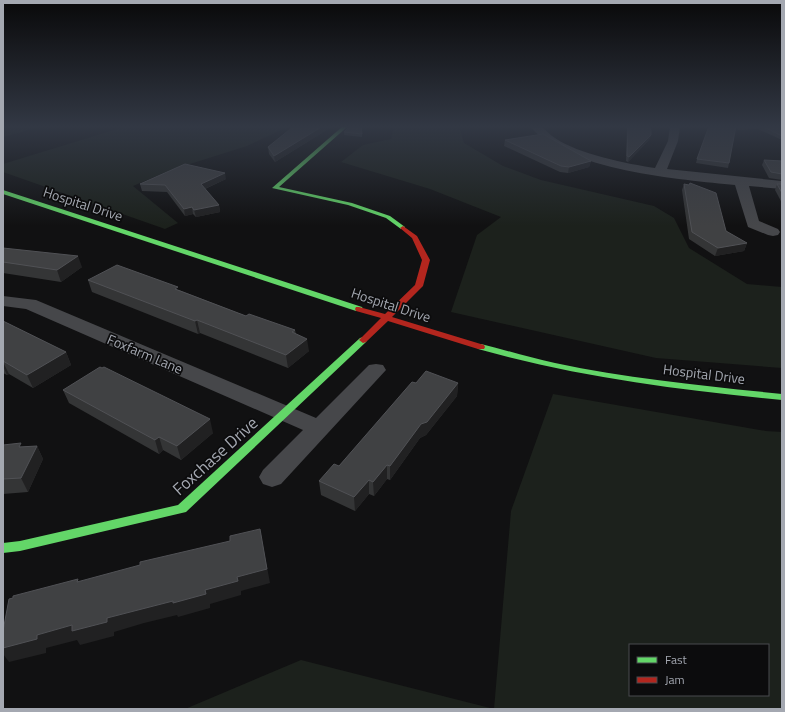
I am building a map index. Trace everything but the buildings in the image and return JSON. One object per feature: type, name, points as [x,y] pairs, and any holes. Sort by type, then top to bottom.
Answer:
[{"type":"street","name":"Foxchase Drive","points":[[3,548],[20,546],[182,509],[285,414],[419,286],[426,260],[415,237],[388,217],[350,204],[275,188],[308,159]]},
{"type":"street","points":[[599,159],[659,172],[741,182],[782,185]]},
{"type":"street","points":[[659,172],[665,159]]},
{"type":"street","points":[[741,182],[753,224],[773,232]]},
{"type":"street","name":"Hospital Drive","points":[[3,192],[385,318],[500,353],[588,372],[700,389],[782,397]]},
{"type":"street","name":"Foxfarm Lane","points":[[3,301],[30,304],[319,428]]},
{"type":"street","points":[[272,477],[376,370]]},
{"type":"shaded area","points":[[19,159],[205,159],[171,170],[133,186],[178,223],[165,229],[3,172],[3,164]]},
{"type":"shaded area","points":[[345,159],[492,159],[503,166],[541,180],[654,206],[674,218],[689,248],[747,284],[782,287],[782,368],[656,358],[451,312],[477,235],[501,217],[430,189],[341,162]]},
{"type":"shaded area","points":[[553,394],[766,431],[782,432],[782,709],[494,709],[511,511]]},
{"type":"shaded area","points":[[301,660],[494,709],[185,709]]},
{"type":"traffic: fast","points":[[308,159],[275,188],[350,204],[388,217],[403,228]]},
{"type":"traffic: fast","points":[[3,192],[359,309]]},
{"type":"traffic: fast","points":[[3,548],[20,546],[182,509],[363,340]]},
{"type":"traffic: fast","points":[[481,347],[554,366],[630,380],[782,397]]},
{"type":"traffic: jam","points":[[363,340],[419,286],[426,260],[415,237],[403,228]]},
{"type":"traffic: jam","points":[[359,309],[481,347]]}]
